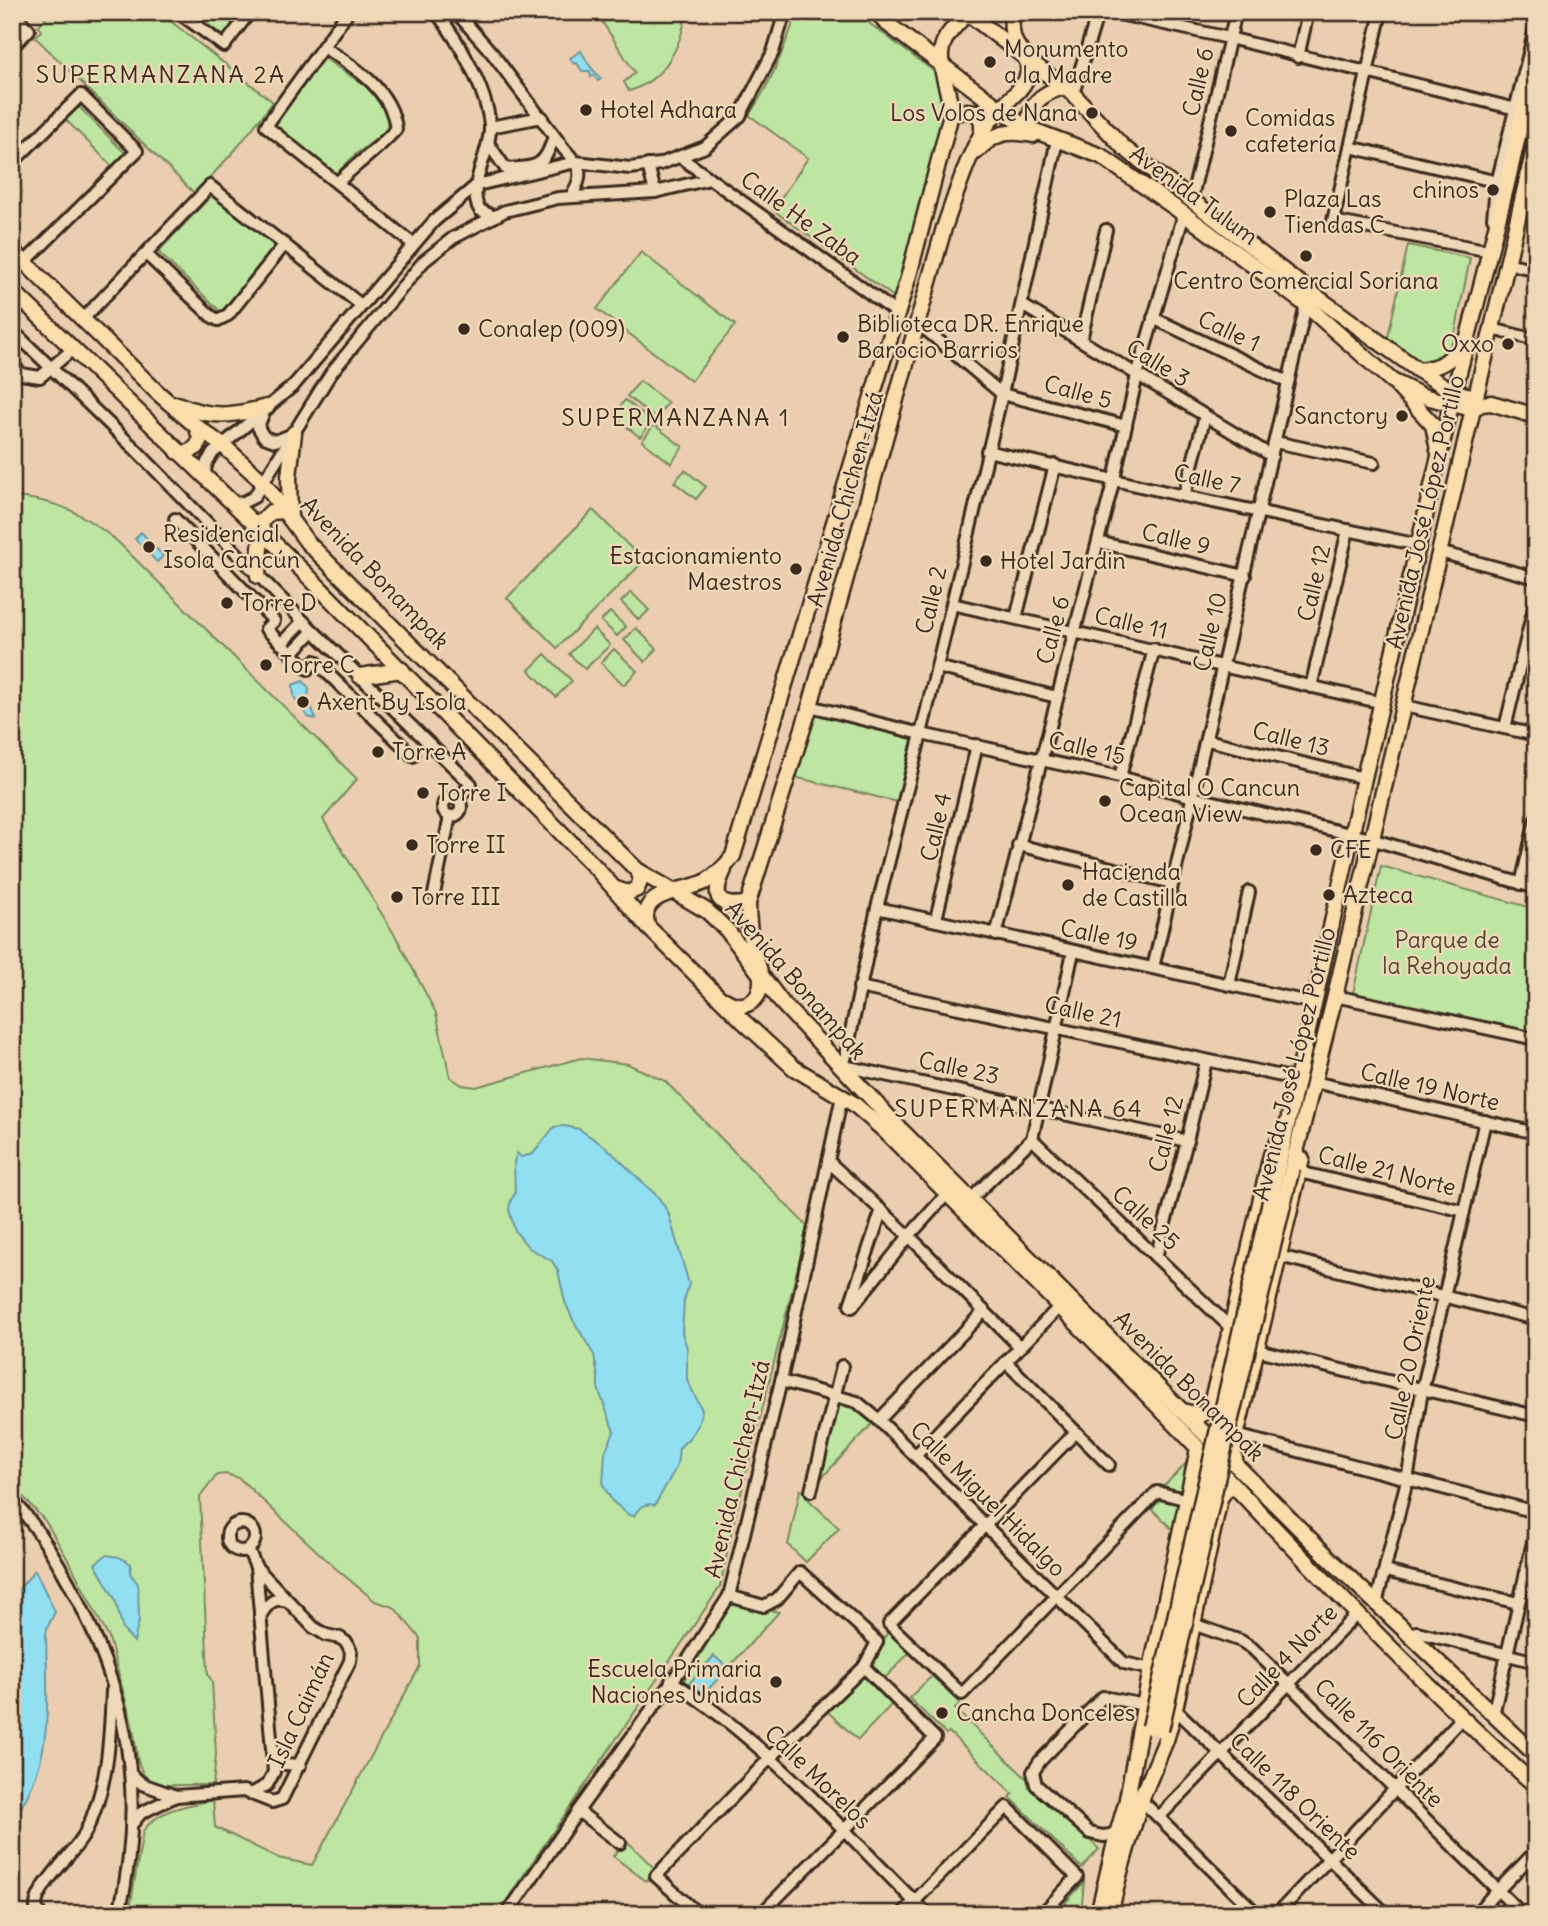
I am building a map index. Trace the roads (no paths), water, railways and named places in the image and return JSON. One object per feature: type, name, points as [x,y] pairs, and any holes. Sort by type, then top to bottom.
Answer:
[{"type":"main road","points":[[1012,12],[1012,32],[1024,56]]},
{"type":"main road","name":"Avenida Tulum","points":[[967,13],[1068,91],[1188,208],[1307,306],[1392,381],[1423,396],[1491,403],[1536,416]]},
{"type":"main road","points":[[941,64],[941,48],[967,13]]},
{"type":"main road","name":"Avenida Tulum","points":[[882,17],[1030,129],[1101,156],[1188,208],[1418,370],[1453,398]]},
{"type":"main road","name":"Avenida Chichen-Itzá","points":[[761,975],[751,939],[748,903],[810,706],[944,228],[968,160],[982,131],[1027,77],[1028,62],[1024,56]]},
{"type":"main road","name":"Avenida José López Portillo","points":[[1290,1167],[1284,1132],[1453,398],[1536,58]]},
{"type":"main road","name":"Avenida Chichen-Itzá","points":[[748,903],[728,905],[717,894],[718,884],[733,856],[909,275],[951,114],[951,100],[941,64]]},
{"type":"main road","points":[[1030,129],[1031,112],[1037,100],[1050,91],[1068,91]]},
{"type":"main road","points":[[951,114],[966,111],[976,113],[982,121],[982,131]]},
{"type":"main road","points":[[968,160],[988,140],[1003,134],[1014,132],[1057,140]]},
{"type":"main road","name":"Avenida José López Portillo","points":[[1110,1914],[1134,1799],[1155,1729],[1290,1167],[1335,996],[1507,263],[1529,202],[1536,141]]},
{"type":"main road","name":"Avenida Bonampak","points":[[12,250],[166,400],[263,482],[307,542],[637,870],[707,911],[727,930],[782,1003],[971,1199],[1333,1562],[1533,1750]]},
{"type":"main road","points":[[909,275],[922,276],[928,286]]},
{"type":"main road","name":"Avenida Bonampak","points":[[12,290],[402,670],[616,889],[649,928],[718,995],[794,1068],[842,1096],[871,1119],[1198,1448],[1461,1719],[1536,1786]]},
{"type":"main road","points":[[1418,370],[1434,368],[1455,356],[1472,325]]},
{"type":"main road","points":[[886,348],[895,358],[908,358]]},
{"type":"main road","points":[[1375,367],[1384,361],[1387,349]]},
{"type":"main road","points":[[1392,381],[1433,425],[1439,458]]},
{"type":"main road","points":[[166,400],[197,413],[232,416],[267,407]]},
{"type":"main road","points":[[178,452],[187,453],[197,447],[200,439],[197,427]]},
{"type":"main road","points":[[258,576],[261,521],[271,512],[287,515],[294,433]]},
{"type":"main road","points":[[360,676],[402,670]]},
{"type":"main road","points":[[649,928],[646,918],[650,904],[657,897],[702,883],[726,867]]},
{"type":"main road","points":[[616,889],[628,893],[637,889],[641,879],[637,870]]},
{"type":"main road","points":[[718,995],[734,1005],[747,1005],[757,995],[761,975]]},
{"type":"main road","points":[[1181,1410],[1200,1415],[1206,1411],[1212,1399],[1271,1155],[1284,1132]]},
{"type":"main road","points":[[1236,1465],[1233,1449],[1279,1256],[1290,1167]]},
{"type":"main road","points":[[1212,1399],[1216,1413],[1224,1417],[1234,1416],[1244,1407]]},
{"type":"main road","points":[[1134,1799],[1151,1669],[1198,1448]]},
{"type":"main road","points":[[1134,1799],[1166,1740],[1175,1709],[1216,1512],[1220,1499],[1231,1483]]},
{"type":"main road","points":[[1188,1501],[1199,1496],[1205,1497],[1215,1506],[1216,1512]]},
{"type":"main road","points":[[1321,1576],[1333,1562]]},
{"type":"main road","name":"Avenida José López Portillo","points":[[1098,1914],[1116,1834],[1134,1799]]},
{"type":"street","points":[[12,12],[29,30],[12,47]]},
{"type":"street","points":[[178,12],[224,46],[250,12]]},
{"type":"street","points":[[348,12],[266,126],[414,244]]},
{"type":"street","points":[[436,12],[449,28],[464,55],[481,94],[490,127],[474,195],[477,206],[484,214],[494,217]]},
{"type":"street","points":[[456,12],[484,43],[576,162],[580,179],[572,195]]},
{"type":"street","points":[[204,475],[207,461],[221,445],[294,385],[434,221],[477,185],[576,162],[630,168],[680,157],[705,148],[740,116],[773,52],[785,12]]},
{"type":"street","name":"Avenida Tulum","points":[[870,12],[882,17]]},
{"type":"street","points":[[1068,91],[1098,12]]},
{"type":"street","points":[[1110,12],[1516,108]]},
{"type":"street","name":"Calle 6","points":[[996,935],[1114,479],[1137,374],[1188,208],[1236,12]]},
{"type":"street","points":[[1298,57],[1308,12]]},
{"type":"street","points":[[1381,12],[1333,221],[1489,250]]},
{"type":"street","name":"Avenida José López Portillo","points":[[1489,250],[1498,182],[1536,25]]},
{"type":"street","points":[[464,55],[484,43]]},
{"type":"street","points":[[323,47],[361,71],[394,115],[396,129],[337,183]]},
{"type":"street","points":[[12,163],[80,95],[137,151],[25,262]]},
{"type":"street","points":[[490,127],[542,117]]},
{"type":"street","points":[[488,144],[506,169],[533,167],[548,156],[554,136]]},
{"type":"street","name":"Calle 2","points":[[843,1067],[877,908],[1002,394],[1057,140]]},
{"type":"street","points":[[1350,147],[1498,182]]},
{"type":"street","name":"Calle He Zaba","points":[[680,157],[897,313]]},
{"type":"street","points":[[648,165],[655,192]]},
{"type":"street","points":[[233,503],[251,499],[331,373],[424,261],[453,238],[505,211],[572,195],[655,192],[709,179]]},
{"type":"street","points":[[83,319],[210,186],[361,305]]},
{"type":"street","points":[[1081,340],[1106,230]]},
{"type":"street","points":[[146,254],[218,320],[228,315],[285,244]]},
{"type":"street","points":[[1507,263],[1536,270]]},
{"type":"street","name":"Calle 3","points":[[1022,305],[1272,456]]},
{"type":"street","name":"Calle 10","points":[[1153,968],[1307,306]]},
{"type":"street","name":"Calle 1","points":[[1153,318],[1288,382]]},
{"type":"street","name":"Calle 5","points":[[919,324],[1002,394],[1126,426]]},
{"type":"street","points":[[1492,329],[1536,340]]},
{"type":"street","points":[[12,330],[136,450],[313,631],[471,784],[457,800],[460,810],[456,815],[450,816],[434,894]]},
{"type":"street","points":[[12,363],[22,374],[40,377],[72,350]]},
{"type":"street","points":[[267,407],[258,427],[264,437],[275,441],[294,433]]},
{"type":"street","points":[[1184,496],[1205,416]]},
{"type":"street","points":[[1275,442],[1374,463]]},
{"type":"street","name":"Calle 7","points":[[987,451],[1419,545]]},
{"type":"street","points":[[1016,618],[1055,465]]},
{"type":"street","points":[[175,519],[274,621],[266,629],[291,654],[308,669],[315,661],[413,756]]},
{"type":"street","name":"Calle 12","points":[[1311,687],[1348,530]]},
{"type":"street","name":"Calle 9","points":[[1098,542],[1245,576]]},
{"type":"street","points":[[1438,552],[1536,578]]},
{"type":"street","points":[[1505,728],[1536,599]]},
{"type":"street","name":"Calle 11","points":[[952,604],[1383,702]]},
{"type":"street","points":[[281,644],[303,621]]},
{"type":"street","points":[[291,654],[313,631]]},
{"type":"street","points":[[1120,777],[1154,649]]},
{"type":"street","points":[[937,667],[1057,697]]},
{"type":"street","name":"Calle 15","points":[[810,706],[921,734],[1120,777],[1371,839],[1536,888]]},
{"type":"street","points":[[1404,706],[1536,735]]},
{"type":"street","name":"Calle 13","points":[[1207,740],[1364,778]]},
{"type":"street","name":"Calle 4","points":[[936,919],[977,745]]},
{"type":"street","points":[[1521,884],[1536,819]]},
{"type":"street","points":[[1018,845],[1172,883]]},
{"type":"street","points":[[1229,985],[1249,892]]},
{"type":"street","name":"Calle 19","points":[[877,908],[1313,1003]]},
{"type":"street","points":[[971,1199],[1032,1139],[1073,952]]},
{"type":"street","name":"Calle 21","points":[[859,987],[1296,1079]]},
{"type":"street","points":[[1335,996],[1536,1039]]},
{"type":"street","name":"Calle 12","points":[[1156,1257],[1206,1061]]},
{"type":"street","name":"Calle 23","points":[[843,1067],[1187,1141]]},
{"type":"street","name":"Calle 19 Norte","points":[[1314,1082],[1536,1133]]},
{"type":"street","name":"Avenida Chichen-Itzá","points":[[507,1914],[578,1811],[690,1658],[730,1596],[782,1381],[842,1096]]},
{"type":"street","name":"Calle 20 Oriente","points":[[1376,1604],[1407,1480],[1422,1391],[1485,1121]]},
{"type":"street","name":"Calle 25","points":[[1032,1139],[1231,1328]]},
{"type":"street","points":[[828,1161],[909,1236],[1020,1347]]},
{"type":"street","name":"Calle 21 Norte","points":[[1290,1167],[1464,1211]]},
{"type":"street","points":[[881,1212],[850,1306],[852,1307],[947,1194]]},
{"type":"street","points":[[1279,1256],[1536,1319]]},
{"type":"street","points":[[915,1456],[1059,1307]]},
{"type":"street","points":[[879,1420],[984,1311]]},
{"type":"street","points":[[1257,1350],[1536,1416]]},
{"type":"street","points":[[1006,1362],[1109,1465]]},
{"type":"street","points":[[811,1491],[842,1366]]},
{"type":"street","name":"Calle Miguel Hidalgo","points":[[782,1381],[857,1402],[879,1420],[1124,1663],[1151,1669]]},
{"type":"street","points":[[1076,1432],[889,1624],[962,1694],[1157,1492],[1188,1501]]},
{"type":"street","points":[[1236,1435],[1536,1511]]},
{"type":"street","points":[[14,1505],[50,1548],[88,1618],[113,1682],[132,1775],[132,1824],[119,1914]]},
{"type":"street","points":[[1493,1715],[1518,1602],[1531,1564],[1536,1529]]},
{"type":"street","name":"Isla Caimán","points":[[132,1824],[141,1813],[176,1796],[230,1790],[254,1793],[272,1802],[278,1802],[286,1793],[350,1661],[351,1652],[347,1643],[319,1632],[256,1567],[248,1549]]},
{"type":"street","name":"Isla Caimán","points":[[254,1793],[267,1785],[274,1772],[256,1567]]},
{"type":"street","points":[[698,1914],[656,1876],[770,1758],[864,1667],[877,1642],[800,1572],[777,1599],[764,1605],[730,1596]]},
{"type":"street","points":[[1385,1572],[1518,1602]]},
{"type":"street","points":[[260,1616],[275,1599],[287,1601]]},
{"type":"street","name":"Calle 4 Norte","points":[[1159,1817],[1357,1614]]},
{"type":"street","name":"Calle 116 Oriente","points":[[1193,1624],[1241,1640],[1289,1683],[1522,1914]]},
{"type":"street","points":[[1408,1634],[1417,1632],[1536,1662]]},
{"type":"street","points":[[761,1914],[934,1738],[864,1667]]},
{"type":"street","name":"Calle Morelos","points":[[671,1681],[732,1724],[770,1758],[927,1914]]},
{"type":"street","points":[[40,1914],[36,1908],[39,1894],[85,1834],[104,1783],[109,1757],[113,1682]]},
{"type":"street","points":[[1116,1834],[1103,1836],[1090,1833],[1036,1785],[1033,1772],[1040,1761],[1103,1697],[1145,1705]]},
{"type":"street","name":"Calle 118 Oriente","points":[[1175,1709],[1386,1914]]},
{"type":"street","points":[[1277,1914],[1461,1719]]},
{"type":"street","points":[[272,1752],[285,1764],[300,1765]]},
{"type":"street","points":[[109,1757],[130,1758]]},
{"type":"street","name":"Isla Caimán","points":[[132,1775],[142,1784],[176,1796]]},
{"type":"street","points":[[1134,1799],[1159,1817],[1257,1914]]},
{"type":"street","points":[[902,1914],[1007,1807],[1077,1877],[1042,1914]]},
{"type":"street","points":[[578,1811],[620,1843]]},
{"type":"street","points":[[1475,1914],[1536,1851]]},
{"type":"water","points":[[581,51],[601,79],[598,81],[594,75],[591,77],[590,71],[582,71],[570,58]]},
{"type":"water","name":"Residencial Isola Cancún","points":[[141,532],[163,556],[157,562],[135,539]]},
{"type":"water","name":"Axent By Isola","points":[[303,681],[309,688],[308,698],[316,719],[308,717],[294,697],[293,685]]},
{"type":"water","points":[[554,1127],[579,1129],[607,1148],[658,1197],[668,1212],[689,1284],[684,1301],[682,1333],[687,1348],[687,1380],[702,1410],[698,1425],[679,1448],[677,1466],[655,1505],[643,1506],[634,1516],[612,1501],[603,1485],[605,1452],[614,1432],[598,1388],[594,1355],[565,1302],[558,1271],[552,1261],[529,1248],[515,1231],[509,1209],[515,1193],[514,1162],[517,1153],[521,1157],[533,1154]]},
{"type":"water","points":[[106,1555],[119,1557],[131,1564],[130,1573],[138,1584],[139,1621],[134,1642],[123,1630],[115,1599],[95,1564]]},
{"type":"water","points":[[35,1570],[55,1612],[46,1635],[46,1732],[36,1777],[12,1821],[12,1597]]},
{"type":"water","points":[[714,1656],[728,1668],[701,1697],[688,1685]]},
{"type":"place","name":"Monumento a la Madre","points":[[990,62]]},
{"type":"place","name":"Hotel Adhara","points":[[586,110]]},
{"type":"place","name":"Los Volos de Nana","points":[[1092,113]]},
{"type":"place","name":"Comidas cafetería","points":[[1231,131]]},
{"type":"place","name":"chinos","points":[[1493,190]]},
{"type":"place","name":"Plaza Las Tiendas C","points":[[1270,212]]},
{"type":"place","name":"Centro Comercial Soriana","points":[[1306,256]]},
{"type":"place","name":"Conalep (009)","points":[[464,329]]},
{"type":"place","name":"Biblioteca DR. Enrique Barocio Barrios","points":[[843,337]]},
{"type":"place","name":"Oxxo","points":[[1508,344]]},
{"type":"place","name":"Sanctory","points":[[1402,416]]},
{"type":"place","name":"Residencial Isola Cancún","points":[[149,547]]},
{"type":"place","name":"Hotel Jardin","points":[[986,561]]},
{"type":"place","name":"Estacionamiento Maestros","points":[[796,569]]},
{"type":"place","name":"Torre D","points":[[227,603]]},
{"type":"place","name":"Torre C","points":[[266,665]]},
{"type":"place","name":"Axent By Isola","points":[[303,702]]},
{"type":"place","name":"Torre A","points":[[378,752]]},
{"type":"place","name":"Torre I","points":[[423,793]]},
{"type":"place","name":"Capital O Cancun Ocean View","points":[[1105,801]]},
{"type":"place","name":"Torre II","points":[[412,845]]},
{"type":"place","name":"CFE","points":[[1316,850]]},
{"type":"place","name":"Hacienda de Castilla","points":[[1068,885]]},
{"type":"place","name":"Azteca","points":[[1329,895]]},
{"type":"place","name":"Torre III","points":[[397,897]]},
{"type":"place","name":"Escuela Primaria Naciones Unidas","points":[[776,1682]]},
{"type":"place","name":"Cancha Donceles","points":[[942,1713]]},
{"type":"district","name":"SUPERMANZANA 2A","points":[[161,75]]},
{"type":"district","name":"SUPERMANZANA 1","points":[[676,418]]},
{"type":"district","name":"SUPERMANZANA 64","points":[[1019,1109]]},
{"type":"park label","name":"Parque de la Rehoyada","points":[[1447,953]]}]
